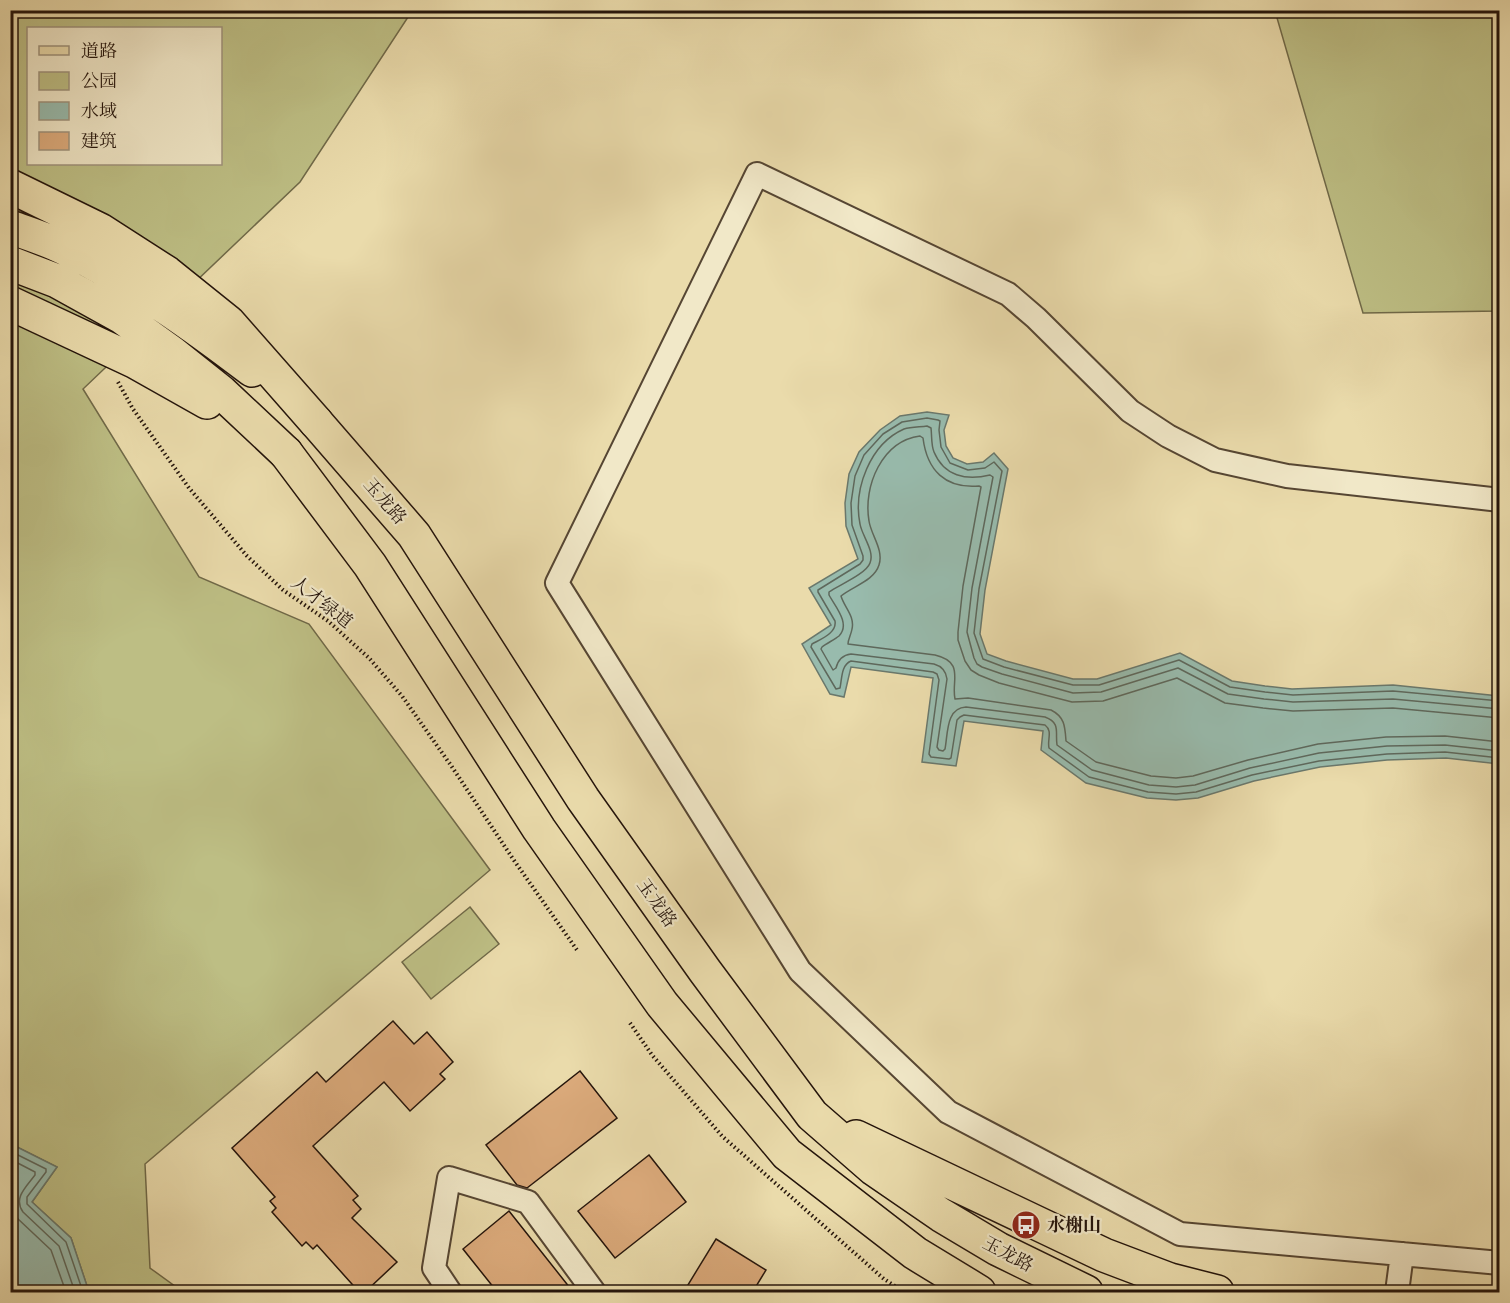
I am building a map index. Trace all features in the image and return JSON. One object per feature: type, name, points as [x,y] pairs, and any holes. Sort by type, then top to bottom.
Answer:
[{"type":"main road","points":[[10,186],[100,230],[167,273],[228,322],[316,422]]},
{"type":"main road","points":[[10,226],[64,248],[127,281],[188,321],[316,422]]},
{"type":"main road","points":[[10,263],[57,281],[122,317],[221,392],[286,453],[370,565],[539,830],[662,1004],[788,1154],[915,1253],[979,1293]]},
{"type":"main road","points":[[10,303],[166,378],[195,394],[286,453]]},
{"type":"main road","name":"玉龙路","points":[[316,422],[414,535],[584,800],[705,971],[812,1115],[874,1169],[941,1215],[998,1249],[1086,1293]]},
{"type":"main road","points":[[812,1115],[1104,1255],[1170,1280],[1217,1293]]},
{"type":"main road","points":[[915,1253],[947,1293]]},
{"type":"street","points":[[1500,500],[1287,476],[1215,460],[1168,436],[1130,411],[1036,318],[1008,294],[757,174],[557,583],[800,971],[948,1112],[1180,1234],[1500,1263]]},
{"type":"street","points":[[450,1293],[434,1268],[449,1178],[528,1202],[594,1293]]},
{"type":"street","points":[[1397,1293],[1402,1254]]},
{"type":"path","name":"人才绿道","points":[[117,380],[133,409],[189,488],[247,556],[283,590],[328,621],[369,658],[402,696],[578,950]]},
{"type":"green space","points":[[10,11],[412,11],[300,182],[83,389],[199,577],[309,624],[490,870],[145,1164],[150,1268],[183,1292],[89,1292],[71,1238],[32,1202],[57,1167],[11,1144],[17,1086],[10,1082]]},
{"type":"green space","points":[[1275,11],[1499,11],[1499,311],[1363,313]]},
{"type":"green space","points":[[470,907],[499,944],[431,999],[402,962]]},
{"type":"water","points":[[927,412],[949,415],[944,430],[946,446],[953,458],[967,464],[983,462],[994,453],[1008,469],[985,590],[980,634],[987,654],[1073,679],[1097,679],[1180,653],[1232,681],[1265,686],[1292,689],[1393,685],[1499,696],[1499,764],[1446,758],[1387,760],[1320,767],[1254,781],[1198,798],[1176,800],[1147,798],[1086,783],[1041,750],[1043,731],[964,721],[956,766],[922,762],[933,678],[851,667],[844,697],[830,694],[802,644],[831,625],[809,588],[858,559],[846,526],[845,503],[849,474],[859,452],[880,430],[900,416]]},
{"type":"water","points":[[11,1082],[17,1086],[11,1134]]},
{"type":"water","points":[[11,1144],[57,1167],[32,1202],[71,1238],[89,1292],[11,1292]]},
{"type":"building","points":[[393,1021],[414,1044],[427,1032],[453,1062],[440,1074],[445,1079],[410,1111],[384,1082],[313,1146],[358,1196],[353,1200],[361,1209],[352,1218],[397,1262],[364,1293],[360,1293],[317,1245],[313,1249],[306,1242],[302,1246],[272,1212],[276,1208],[270,1201],[275,1197],[232,1148],[317,1072],[326,1082]]},
{"type":"building","points":[[580,1071],[617,1118],[527,1188],[517,1185],[486,1145]]},
{"type":"building","points":[[649,1155],[686,1202],[615,1258],[578,1211]]},
{"type":"building","points":[[509,1211],[574,1293],[498,1293],[463,1249]]},
{"type":"building","points":[[716,1239],[766,1270],[752,1293],[683,1293]]},
{"type":"place","name":"水榭山","points":[[1026,1225]]}]
